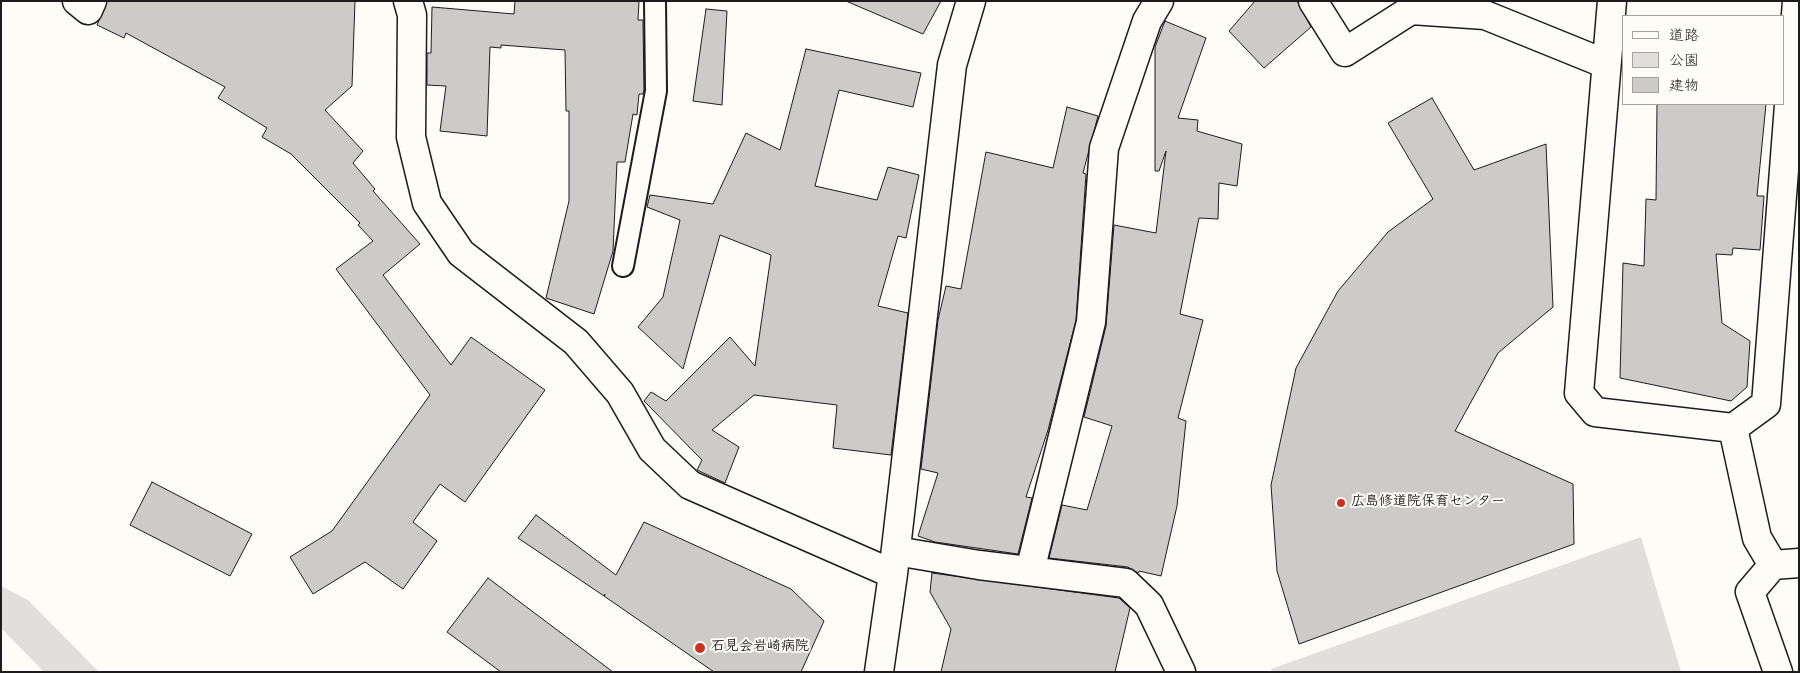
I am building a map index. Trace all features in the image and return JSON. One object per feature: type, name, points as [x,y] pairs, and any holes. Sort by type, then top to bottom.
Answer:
[{"type":"street","points":[[77,1],[88,10],[92,1]]},
{"type":"street","points":[[408,1],[412,14],[411,137],[427,203],[461,254],[576,342],[620,393],[652,449],[690,485],[895,563],[1030,571],[1126,583],[1149,605],[1181,672]]},
{"type":"street","points":[[879,672],[895,563],[952,65],[971,1]]},
{"type":"street","points":[[1030,571],[1091,322],[1104,148],[1147,21],[1159,1]]},
{"type":"street","points":[[1314,1],[1345,52],[1412,10],[1485,15],[1606,64]]},
{"type":"street","points":[[1612,1],[1579,393],[1595,412],[1733,428],[1766,404],[1797,1]]},
{"type":"street","points":[[1733,428],[1757,538],[1786,564],[1750,592],[1778,672]]},
{"type":"lane","points":[[623,266],[656,91],[655,1]]},
{"type":"green space","points":[[1641,537],[1681,672],[1272,672],[1271,669]]},
{"type":"green space","points":[[1,586],[28,600],[99,672],[44,672],[1,628]]},
{"type":"building","points":[[107,1],[355,1],[352,86],[325,110],[363,151],[353,163],[375,189],[373,191],[420,244],[383,275],[451,365],[471,337],[545,390],[465,502],[440,484],[413,522],[437,541],[403,589],[365,562],[313,594],[290,557],[332,531],[430,395],[336,269],[373,241],[358,225],[360,223],[291,154],[262,137],[267,128],[218,98],[225,87],[126,33],[124,38],[97,25]]},
{"type":"building","points":[[515,1],[639,1],[638,20],[643,20],[644,90],[643,94],[639,94],[637,115],[633,114],[625,162],[617,162],[613,251],[594,314],[546,298],[569,201],[569,111],[566,111],[565,50],[501,45],[501,48],[490,47],[487,136],[440,131],[446,86],[427,85],[427,53],[431,53],[432,7],[514,14]]},
{"type":"building","points":[[846,1],[941,1],[923,34]]},
{"type":"building","points":[[1255,1],[1297,1],[1311,27],[1264,68],[1229,31]]},
{"type":"building","points":[[706,9],[727,11],[722,105],[693,101]]},
{"type":"building","points":[[1165,21],[1206,38],[1178,118],[1198,120],[1197,131],[1242,144],[1237,186],[1219,183],[1218,219],[1199,218],[1180,314],[1203,320],[1178,418],[1186,421],[1177,506],[1161,576],[1139,571],[1138,573],[1128,567],[1049,558],[1062,505],[1087,510],[1112,426],[1084,417],[1106,326],[1114,225],[1156,233],[1166,151],[1159,171],[1155,171],[1155,47]]},
{"type":"building","points":[[806,49],[921,73],[913,107],[839,90],[815,186],[877,200],[888,167],[919,175],[906,238],[898,236],[878,306],[908,313],[891,455],[833,448],[837,405],[754,395],[712,430],[739,447],[725,483],[697,470],[702,460],[644,401],[651,392],[666,401],[730,337],[755,366],[771,255],[720,235],[683,369],[638,327],[663,297],[680,220],[647,207],[650,195],[713,204],[746,133],[780,150]]},
{"type":"building","points":[[1432,98],[1474,170],[1546,144],[1553,307],[1498,353],[1455,431],[1573,484],[1574,544],[1299,644],[1277,571],[1271,485],[1296,368],[1338,291],[1388,232],[1433,199],[1388,123]]},
{"type":"building","points":[[1657,105],[1766,105],[1757,196],[1764,196],[1760,250],[1733,248],[1732,255],[1716,254],[1722,323],[1750,341],[1747,387],[1731,401],[1620,378],[1623,263],[1644,266],[1646,199],[1656,200]]},
{"type":"building","points":[[1067,107],[1098,116],[1083,173],[1086,174],[1076,320],[1048,430],[1026,497],[1032,498],[1018,554],[935,542],[918,536],[938,473],[921,469],[938,320],[946,286],[961,289],[986,152],[1053,168]]},
{"type":"building","points":[[152,482],[252,534],[230,576],[130,525]]},
{"type":"building","points":[[536,515],[616,575],[644,522],[791,589],[824,621],[801,672],[714,672],[518,538]]},
{"type":"building","points":[[932,573],[1119,598],[1130,608],[1115,672],[941,672],[951,629],[930,592]]},
{"type":"building","points":[[488,578],[613,672],[501,672],[447,632]]},
{"type":"place","name":"広島修道院保育センター","points":[[1341,503]]},
{"type":"place","name":"石見会岩崎病院","points":[[700,648]]}]
